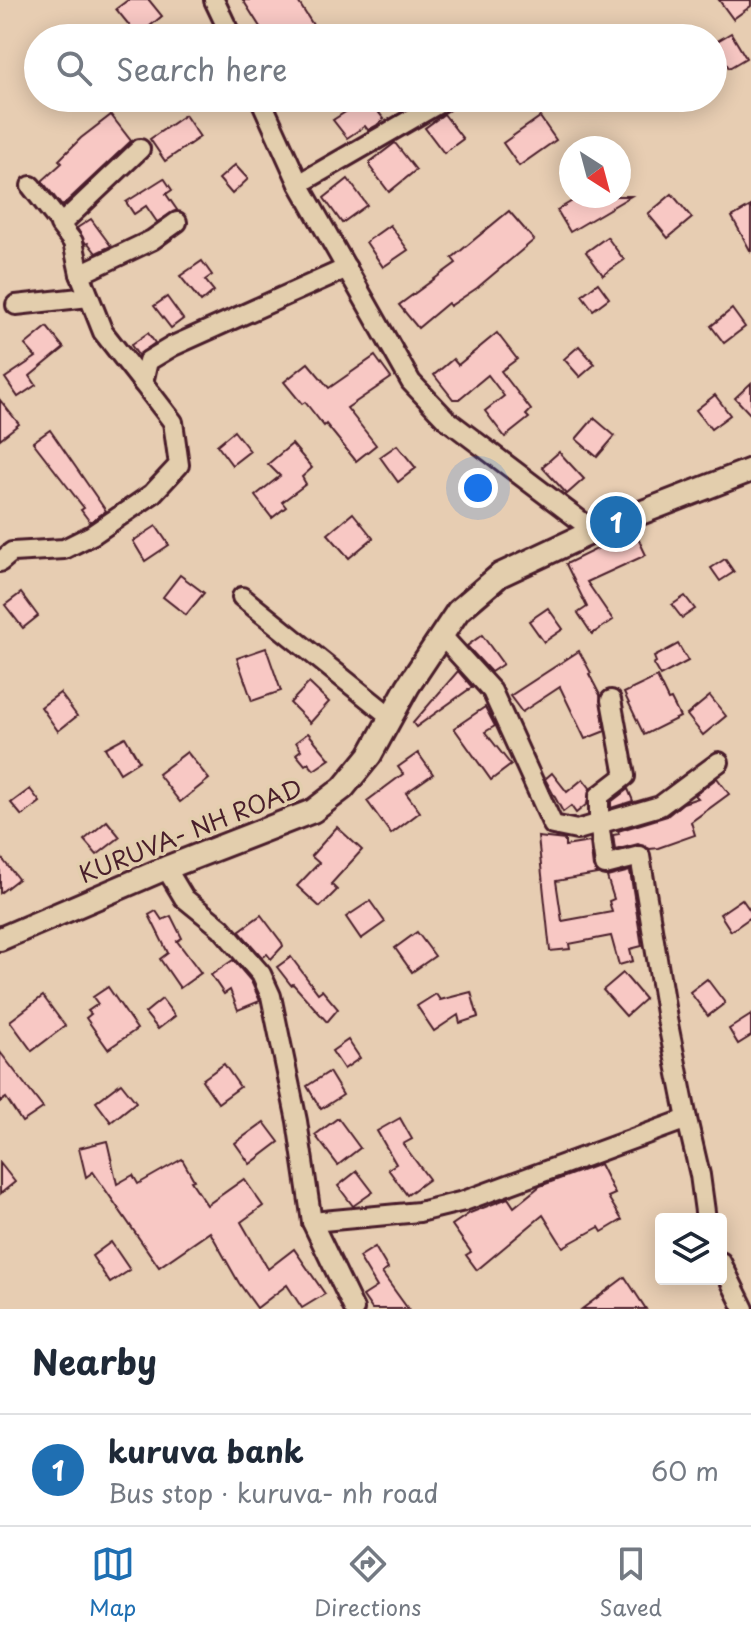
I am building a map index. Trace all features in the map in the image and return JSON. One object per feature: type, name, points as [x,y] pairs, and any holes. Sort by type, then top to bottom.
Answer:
[{"type":"main road","name":"KURUVA- NH ROAD","points":[[0,939],[166,868],[313,811],[343,788],[370,755],[408,686],[458,611],[500,575],[594,531],[751,470]]},
{"type":"street","points":[[214,0],[225,24]]},
{"type":"street","points":[[266,112],[299,184],[411,382],[446,419],[594,531]]},
{"type":"street","points":[[299,184],[424,112]]},
{"type":"street","points":[[61,224],[140,149]]},
{"type":"street","points":[[0,562],[12,552],[64,549],[92,535],[152,494],[179,465],[173,422],[103,332],[80,274],[73,242],[31,186]]},
{"type":"street","points":[[80,274],[152,240],[177,222]]},
{"type":"street","points":[[143,383],[148,361],[173,346],[347,268]]},
{"type":"street","points":[[16,305],[89,297]]},
{"type":"street","points":[[242,597],[391,717]]},
{"type":"street","points":[[442,636],[492,691],[553,825],[577,830],[660,806],[719,762]]},
{"type":"street","points":[[611,700],[625,776],[599,796],[605,865],[640,856],[667,1019],[705,1213]]},
{"type":"street","points":[[166,868],[184,898],[221,928],[261,974],[271,996],[297,1121],[312,1222],[354,1309]]},
{"type":"street","points":[[312,1222],[419,1212],[464,1201],[687,1119]]},
{"type":"street","points":[[727,1274],[744,1309]]},
{"type":"building","points":[[128,0],[149,0],[162,16],[152,24],[128,24],[116,9]]},
{"type":"building","points":[[243,0],[297,0],[312,24],[258,24]]},
{"type":"building","points":[[719,0],[751,0],[751,6],[733,19]]},
{"type":"building","points":[[731,33],[746,58],[729,68],[727,65],[727,35]]},
{"type":"building","points":[[345,112],[380,112],[384,119],[368,130],[365,126],[347,138],[333,120]]},
{"type":"building","points":[[444,114],[463,139],[444,153],[425,128]]},
{"type":"building","points":[[111,115],[131,141],[62,206],[42,181],[62,163],[59,160],[81,138]]},
{"type":"building","points":[[185,115],[200,137],[165,161],[150,139]]},
{"type":"building","points":[[540,117],[556,140],[519,166],[503,143]]},
{"type":"building","points":[[395,143],[416,170],[389,192],[370,167],[370,162]]},
{"type":"building","points":[[235,165],[248,179],[232,194],[219,179]]},
{"type":"building","points":[[164,178],[172,190],[166,194],[177,210],[157,222],[146,206],[134,214],[126,202]]},
{"type":"building","points":[[348,179],[367,205],[342,223],[324,198]]},
{"type":"building","points":[[672,194],[692,218],[668,238],[648,214]]},
{"type":"building","points":[[751,206],[751,252],[732,217]]},
{"type":"building","points":[[560,208],[611,208],[570,232],[557,210]]},
{"type":"building","points":[[509,211],[534,240],[477,288],[450,306],[448,303],[418,328],[399,305],[456,263],[452,258]]},
{"type":"building","points":[[91,219],[111,246],[96,253],[86,244],[77,228]]},
{"type":"building","points":[[390,225],[408,250],[383,267],[366,242]]},
{"type":"building","points":[[607,237],[624,260],[603,275],[586,252]]},
{"type":"building","points":[[202,261],[212,275],[205,280],[214,291],[201,302],[180,276]]},
{"type":"building","points":[[598,283],[609,298],[593,310],[582,295]]},
{"type":"building","points":[[167,297],[183,319],[171,328],[154,306]]},
{"type":"building","points":[[732,309],[745,327],[724,343],[711,326]]},
{"type":"building","points":[[47,327],[64,348],[30,376],[36,385],[18,397],[5,378],[36,357],[25,345]]},
{"type":"building","points":[[148,333],[155,343],[138,355],[131,345]]},
{"type":"building","points":[[497,333],[517,359],[501,371],[531,410],[526,415],[529,418],[505,437],[485,411],[504,396],[488,375],[459,399],[453,399],[434,375],[453,359],[458,365]]},
{"type":"building","points":[[579,346],[595,364],[580,377],[564,359]]},
{"type":"building","points":[[375,356],[391,378],[347,408],[376,445],[356,461],[326,424],[324,426],[284,382],[308,363],[329,388]]},
{"type":"building","points":[[751,383],[751,415],[735,398]]},
{"type":"building","points":[[715,395],[730,415],[711,429],[696,410]]},
{"type":"building","points":[[0,400],[19,424],[0,439]]},
{"type":"building","points":[[594,418],[615,436],[597,457],[576,439]]},
{"type":"building","points":[[50,430],[106,511],[90,522],[81,510],[84,508],[33,442]]},
{"type":"building","points":[[234,431],[250,451],[232,465],[217,445]]},
{"type":"building","points":[[292,444],[312,468],[302,477],[306,484],[282,502],[286,507],[272,518],[255,496],[280,476],[268,464]]},
{"type":"building","points":[[397,445],[416,468],[398,482],[380,457]]},
{"type":"building","points":[[559,452],[584,479],[567,494],[542,467]]},
{"type":"building","points":[[353,513],[373,538],[349,558],[328,534]]},
{"type":"building","points":[[156,526],[169,545],[145,561],[133,541]]},
{"type":"building","points":[[634,530],[646,555],[587,582],[613,620],[592,634],[578,613],[587,607],[566,564],[601,547],[600,544]]},
{"type":"building","points":[[725,559],[734,572],[720,581],[711,568]]},
{"type":"building","points":[[180,575],[204,593],[186,615],[163,597]]},
{"type":"building","points":[[21,593],[38,616],[23,628],[5,605]]},
{"type":"building","points":[[685,596],[695,609],[682,618],[672,605]]},
{"type":"building","points":[[548,608],[563,629],[544,642],[529,621]]},
{"type":"building","points":[[482,635],[503,664],[491,672],[467,646]]},
{"type":"building","points":[[678,644],[688,661],[660,676],[653,664],[656,662],[654,657]]},
{"type":"building","points":[[266,648],[281,691],[252,701],[237,658]]},
{"type":"building","points":[[579,651],[600,695],[605,731],[585,739],[560,687],[522,712],[510,696]]},
{"type":"building","points":[[458,671],[472,687],[416,727],[413,723]]},
{"type":"building","points":[[657,677],[680,717],[644,735],[624,693]]},
{"type":"building","points":[[309,683],[329,702],[310,723],[290,703]]},
{"type":"building","points":[[60,693],[77,716],[58,731],[41,707]]},
{"type":"building","points":[[710,696],[726,716],[703,735],[687,715]]},
{"type":"building","points":[[485,707],[495,726],[485,732],[511,765],[491,780],[454,728]]},
{"type":"building","points":[[308,733],[330,759],[314,770],[296,754],[301,750],[296,742]]},
{"type":"building","points":[[125,737],[139,761],[120,773],[105,748]]},
{"type":"building","points":[[187,752],[209,779],[180,802],[158,774]]},
{"type":"building","points":[[418,753],[433,774],[406,793],[420,812],[391,834],[367,801],[403,774],[398,767]]},
{"type":"building","points":[[552,773],[567,792],[583,779],[590,788],[587,804],[576,813],[571,806],[563,812],[545,779]]},
{"type":"building","points":[[717,778],[729,794],[691,822],[695,835],[658,848],[650,849],[638,844],[615,850],[613,835],[619,834],[618,831],[667,816],[683,803],[698,798],[695,795]]},
{"type":"building","points":[[30,789],[40,802],[22,816],[11,803]]},
{"type":"building","points":[[628,789],[633,801],[611,808],[611,802]]},
{"type":"building","points":[[107,821],[120,837],[97,855],[84,840]]},
{"type":"building","points":[[337,827],[362,850],[331,884],[337,890],[320,907],[297,886],[319,863],[311,856]]},
{"type":"building","points":[[538,837],[565,840],[565,846],[590,842],[593,867],[597,874],[556,881],[562,921],[612,912],[609,901],[614,899],[607,877],[630,871],[642,946],[630,949],[633,961],[619,965],[611,936],[569,944],[570,949],[550,951]]},
{"type":"building","points":[[0,856],[18,879],[0,893]]},
{"type":"building","points":[[742,899],[751,917],[731,931],[720,914]]},
{"type":"building","points":[[370,901],[385,922],[361,939],[346,917]]},
{"type":"building","points":[[156,911],[162,920],[171,916],[182,938],[177,941],[201,973],[180,988],[160,959],[168,953],[149,915]]},
{"type":"building","points":[[261,915],[283,946],[271,959],[267,954],[262,957],[239,931]]},
{"type":"building","points":[[417,932],[435,956],[412,972],[395,948]]},
{"type":"building","points":[[291,957],[318,993],[322,990],[338,1009],[327,1022],[277,967]]},
{"type":"building","points":[[233,960],[251,981],[260,1001],[238,1010],[230,990],[224,994],[211,975]]},
{"type":"building","points":[[623,973],[645,999],[626,1016],[603,990]]},
{"type":"building","points":[[707,979],[725,1003],[708,1016],[690,992]]},
{"type":"building","points":[[108,987],[137,1029],[108,1049],[86,1018],[91,1014],[88,1011],[98,1004],[93,997]]},
{"type":"building","points":[[471,992],[478,1017],[460,1023],[458,1015],[434,1031],[417,1006],[436,994],[440,1000]]},
{"type":"building","points":[[43,996],[65,1026],[32,1051],[10,1021]]},
{"type":"building","points":[[162,999],[175,1016],[158,1029],[145,1013]]},
{"type":"building","points":[[751,1015],[751,1036],[738,1044],[729,1029]]},
{"type":"building","points":[[348,1040],[360,1058],[344,1069],[332,1051]]},
{"type":"building","points":[[0,1052],[43,1108],[22,1122],[6,1098],[0,1102]]},
{"type":"building","points":[[224,1064],[240,1087],[218,1103],[202,1080]]},
{"type":"building","points":[[329,1072],[343,1095],[321,1109],[307,1086]]},
{"type":"building","points":[[121,1083],[136,1102],[111,1122],[96,1102]]},
{"type":"building","points":[[338,1118],[360,1148],[338,1165],[315,1135]]},
{"type":"building","points":[[400,1118],[412,1139],[403,1144],[429,1179],[407,1195],[388,1169],[396,1164],[377,1131]]},
{"type":"building","points":[[264,1122],[279,1142],[250,1164],[235,1143]]},
{"type":"building","points":[[107,1141],[117,1184],[133,1175],[138,1184],[182,1159],[194,1180],[191,1181],[207,1205],[244,1179],[263,1206],[241,1222],[268,1269],[294,1249],[325,1294],[302,1308],[287,1285],[257,1308],[210,1232],[159,1267],[93,1172],[86,1177],[79,1148]]},
{"type":"building","points":[[0,1163],[15,1182],[0,1194]]},
{"type":"building","points":[[600,1164],[615,1194],[608,1197],[622,1220],[602,1232],[599,1227],[563,1247],[543,1215],[477,1270],[466,1255],[471,1252],[452,1225],[470,1213],[508,1198],[514,1207],[540,1186]]},
{"type":"building","points":[[357,1171],[373,1192],[353,1206],[338,1186]]},
{"type":"building","points":[[111,1242],[130,1270],[110,1283],[92,1256]]},
{"type":"building","points":[[375,1247],[388,1269],[382,1273],[408,1309],[372,1309],[363,1296],[377,1287],[359,1257]]},
{"type":"building","points":[[625,1277],[646,1309],[582,1309]]},
{"type":"place","name":"kuruva bank","points":[[616,522]]}]
